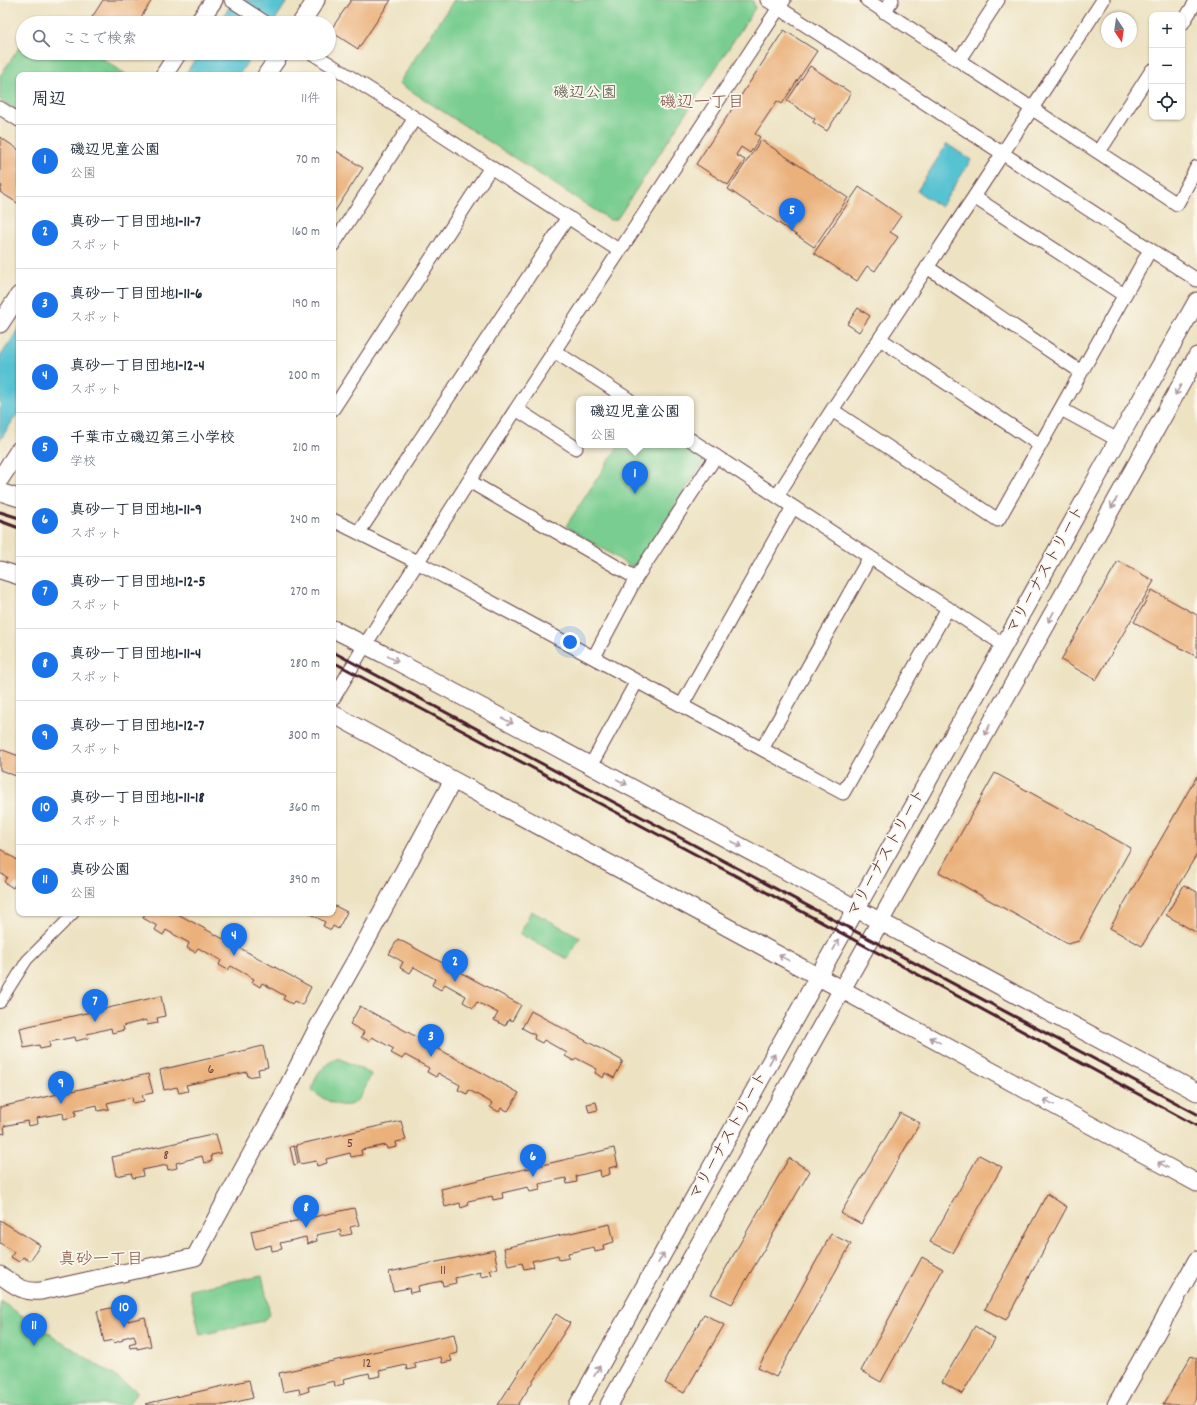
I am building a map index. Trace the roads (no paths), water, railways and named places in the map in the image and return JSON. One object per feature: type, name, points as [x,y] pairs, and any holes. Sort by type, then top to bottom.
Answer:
[{"type":"street","points":[[203,16],[214,0]]},
{"type":"street","points":[[231,0],[255,16]]},
{"type":"street","points":[[306,16],[316,0]]},
{"type":"street","points":[[767,0],[782,4],[1003,153],[1197,280]]},
{"type":"street","points":[[867,0],[1177,204],[1197,167]]},
{"type":"street","points":[[884,12],[892,0]]},
{"type":"street","points":[[958,60],[998,0]]},
{"type":"street","points":[[777,496],[832,410],[1104,0]]},
{"type":"street","points":[[1185,19],[1197,0]]},
{"type":"street","points":[[336,694],[364,645],[469,481],[782,4]]},
{"type":"street","points":[[166,72],[174,60]]},
{"type":"street","points":[[268,72],[276,60]]},
{"type":"street","points":[[323,60],[620,251]]},
{"type":"street","points":[[1099,152],[1149,75]]},
{"type":"street","points":[[0,108],[16,118]]},
{"type":"street","points":[[336,240],[415,118]]},
{"type":"street","points":[[336,403],[491,167]]},
{"type":"street","points":[[974,197],[1124,295]]},
{"type":"street","points":[[359,532],[568,217]]},
{"type":"street","points":[[832,410],[998,520],[1150,250]]},
{"type":"street","points":[[927,268],[1082,372]]},
{"type":"street","points":[[1,320],[16,299]]},
{"type":"street","name":"マリーナストリート","points":[[578,1405],[1197,301]]},
{"type":"street","points":[[880,339],[1040,445]]},
{"type":"street","points":[[554,351],[623,396]]},
{"type":"street","name":"マリーナストリート","points":[[609,1405],[1197,356]]},
{"type":"street","points":[[516,409],[576,448]]},
{"type":"street","points":[[1061,409],[1118,440]]},
{"type":"street","points":[[694,442],[1004,645]]},
{"type":"street","points":[[0,478],[16,454]]},
{"type":"street","points":[[594,657],[636,578],[716,456]]},
{"type":"street","points":[[469,481],[636,578]]},
{"type":"street","points":[[0,492],[16,497]]},
{"type":"street","points":[[682,706],[793,507]]},
{"type":"street","points":[[336,521],[417,562],[843,793],[948,608]]},
{"type":"street","points":[[762,749],[870,557]]},
{"type":"street","points":[[0,570],[16,575]]},
{"type":"street","points":[[336,631],[591,765],[1197,1092]]},
{"type":"street","points":[[591,765],[637,681]]},
{"type":"street","points":[[336,716],[1197,1183]]},
{"type":"street","points":[[0,1275],[21,1289],[31,1292],[41,1292],[195,1257],[285,1092],[318,1027],[453,780]]},
{"type":"street","points":[[0,1003],[27,960],[71,916]]},
{"type":"street","points":[[1116,1405],[1197,1260]]},
{"type":"water","points":[[234,0],[288,0],[278,16],[224,16]]},
{"type":"water","points":[[195,60],[249,60],[241,72],[187,72]]},
{"type":"water","points":[[947,144],[971,160],[941,207],[917,191]]},
{"type":"water","points":[[16,333],[16,416],[0,440],[0,357]]},
{"type":"railway","points":[[0,512],[16,517]]},
{"type":"railway","points":[[0,521],[16,527]]},
{"type":"railway","points":[[336,654],[1197,1114]]},
{"type":"railway","points":[[336,664],[740,878],[1197,1126]]},
{"type":"place","name":"千葉市立磯辺第三小学校","points":[[792,231]]},
{"type":"place","name":"磯辺児童公園","points":[[635,494]]},
{"type":"place","name":"真砂一丁目団地1-12-4","points":[[234,956]]},
{"type":"place","name":"真砂一丁目団地1-11-7","points":[[455,982]]},
{"type":"place","name":"真砂一丁目団地1-12-5","points":[[95,1022]]},
{"type":"place","name":"真砂一丁目団地1-11-6","points":[[431,1057]]},
{"type":"place","name":"真砂一丁目団地1-12-7","points":[[61,1104]]},
{"type":"place","name":"真砂一丁目団地1-11-9","points":[[533,1177]]},
{"type":"place","name":"真砂一丁目団地1-11-4","points":[[306,1228]]},
{"type":"place","name":"真砂一丁目団地1-11-18","points":[[124,1328]]},
{"type":"place","name":"真砂公園","points":[[34,1346]]},
{"type":"district","name":"磯辺一丁目","points":[[702,104]]},
{"type":"district","name":"真砂一丁目","points":[[101,1261]]},
{"type":"park label","name":"磯辺公園","points":[[585,93]]}]
